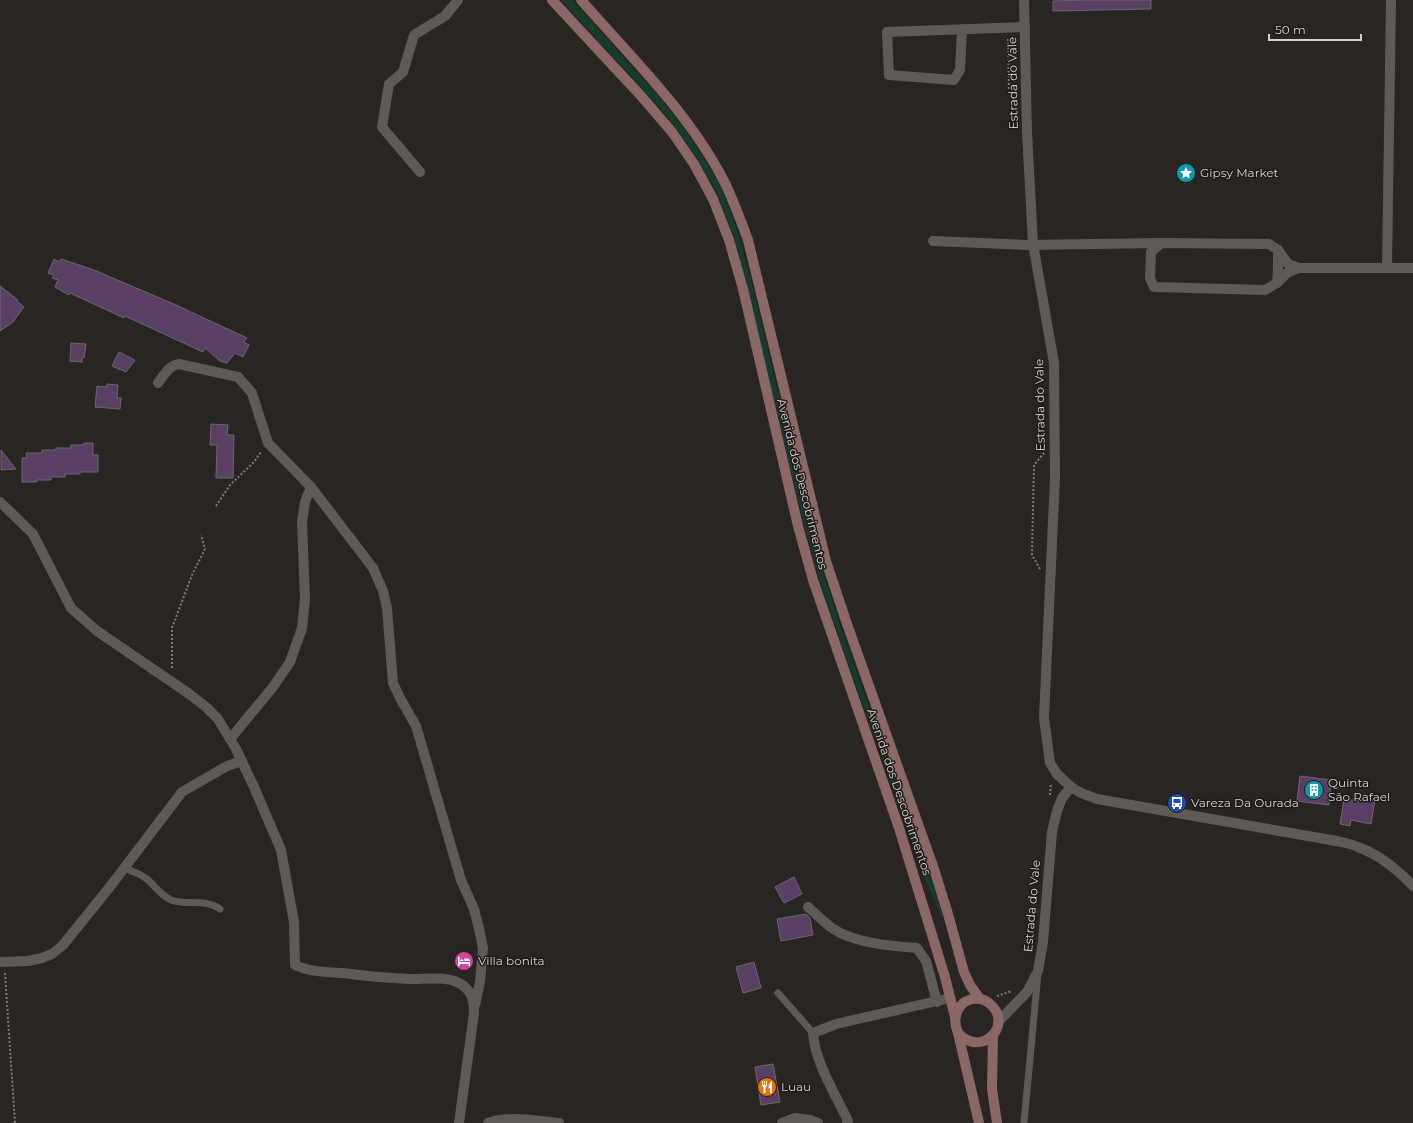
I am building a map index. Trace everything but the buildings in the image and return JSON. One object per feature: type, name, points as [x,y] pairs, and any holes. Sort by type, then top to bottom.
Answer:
[{"type":"main road","name":"Avenida dos Descobrimentos","points":[[552,0],[642,97],[672,132],[694,164],[713,199],[729,240],[743,289],[798,526],[813,580],[899,828],[936,946],[955,1017]]},
{"type":"main road","name":"Avenida dos Descobrimentos","points":[[581,0],[644,70],[682,116],[708,153],[725,182],[735,206],[748,240],[826,561],[934,869],[964,972],[970,985],[984,1000]]},
{"type":"main road","points":[[958,1033],[963,1038],[975,1043],[988,1040],[995,1032],[998,1022],[996,1010],[984,1000],[973,999],[967,1001],[957,1010],[955,1017],[956,1028],[978,1123]]},
{"type":"main road","points":[[993,1035],[992,1088],[997,1123]]},
{"type":"street","points":[[420,172],[382,128],[389,84],[403,72],[414,34],[445,16],[458,0]]},
{"type":"street","name":"Estrada do Vale","points":[[1024,0],[1027,132],[1033,244],[1054,363],[1055,477],[1044,718],[1050,763],[1057,774],[1071,787],[1062,798],[1052,832],[1043,942],[1036,976]]},
{"type":"street","points":[[1387,267],[1391,0]]},
{"type":"street","points":[[962,29],[960,70],[954,80],[889,75],[887,32],[1025,26]]},
{"type":"street","points":[[933,241],[1033,244],[1269,244],[1278,250],[1288,264],[1300,268],[1413,268]]},
{"type":"street","points":[[1161,243],[1151,252],[1150,278],[1154,287],[1265,290],[1277,283],[1287,274],[1300,268]]},
{"type":"street","points":[[1130,244],[1140,249],[1150,264]]},
{"type":"street","points":[[1277,283],[1278,250]]},
{"type":"street","points":[[158,383],[173,364],[179,364],[238,378],[252,393],[268,443],[311,487],[373,568],[383,591],[393,683],[416,726],[461,880],[474,909],[483,948],[480,982],[474,1011],[461,1122]]},
{"type":"street","points":[[230,739],[273,687],[290,662],[302,628],[305,599],[302,522],[305,502],[311,487]]},
{"type":"street","points":[[0,502],[33,534],[71,608],[97,632],[167,678],[206,707],[218,719],[242,761],[281,850],[294,922],[295,965],[305,970],[401,978],[446,979],[480,982]]},
{"type":"street","points":[[2,962],[28,961],[42,958],[52,954],[63,945],[182,792],[227,766],[242,761]]},
{"type":"street","points":[[1071,787],[1080,793],[1097,799],[1331,840],[1357,846],[1376,855],[1391,865],[1413,886]]},
{"type":"street","points":[[808,907],[833,929],[852,937],[880,945],[917,948],[926,961],[937,1002]]},
{"type":"street","points":[[998,1022],[1027,992],[1036,976]]},
{"type":"street","points":[[446,979],[458,982],[468,990],[474,1000],[474,1011]]},
{"type":"street","points":[[847,1123],[848,1121],[818,1058],[814,1046],[813,1032],[836,1024],[950,998]]},
{"type":"street","points":[[488,1123],[499,1119],[515,1118],[559,1123]]},
{"type":"street","points":[[782,1123],[795,1118],[810,1120],[818,1123]]},
{"type":"lane","points":[[124,868],[146,879],[160,893],[170,900],[214,905],[220,909]]},
{"type":"lane","points":[[1024,1123],[1036,976]]},
{"type":"lane","points":[[778,993],[813,1032]]},
{"type":"path","points":[[1008,27],[1009,92],[1020,100]]},
{"type":"path","points":[[216,506],[230,485],[253,463],[268,443]]},
{"type":"path","points":[[1043,575],[1032,555],[1034,465],[1049,447]]},
{"type":"path","points":[[167,678],[171,672],[172,664],[172,628],[192,575],[205,549],[201,535]]},
{"type":"path","points":[[1050,796],[1051,782]]},
{"type":"path","points":[[2,962],[15,1123]]},
{"type":"path","points":[[984,1000],[1015,990]]},
{"type":"green space","points":[[562,0],[572,0],[657,95],[686,131],[720,185],[738,233],[752,285],[818,556],[844,638],[947,929],[926,881],[819,578],[800,507],[736,243],[717,192],[694,153],[669,118]]},
{"type":"place","name":"Gipsy Market","points":[[1186,173]]},
{"type":"place","name":"Quinta São Rafael","points":[[1314,790]]},
{"type":"place","name":"Vareza Da Ourada","points":[[1177,803]]},
{"type":"place","name":"Villa bonita","points":[[464,961]]},
{"type":"place","name":"Luau","points":[[767,1087]]}]
